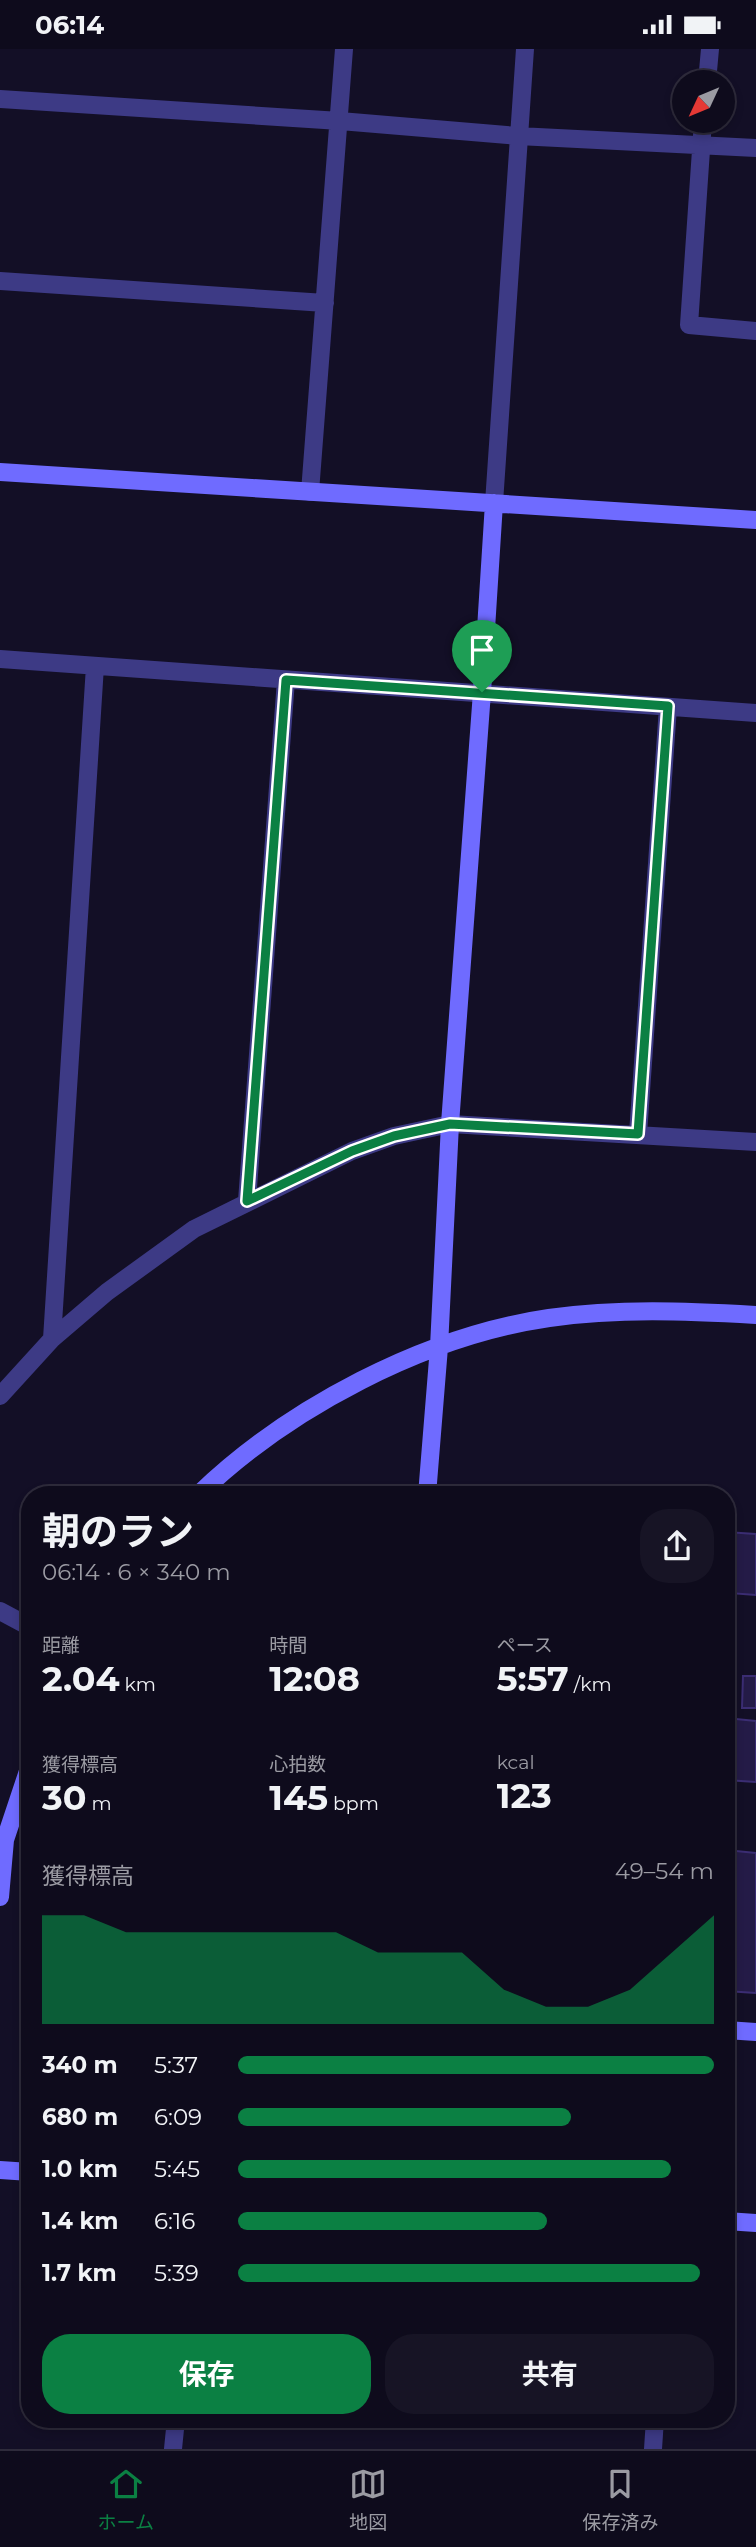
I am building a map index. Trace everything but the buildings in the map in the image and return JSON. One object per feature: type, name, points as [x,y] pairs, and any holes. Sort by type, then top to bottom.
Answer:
[{"type":"street","points":[[310,492],[344,49]]},
{"type":"street","points":[[428,1486],[439,1347],[450,1124],[525,49]]},
{"type":"street","points":[[708,70],[710,49]]},
{"type":"street","points":[[0,99],[340,121],[518,136],[756,148]]},
{"type":"street","points":[[702,133],[689,325],[756,331]]},
{"type":"street","points":[[0,281],[326,303]]},
{"type":"street","points":[[0,472],[756,520]]},
{"type":"street","points":[[0,659],[756,713]]},
{"type":"street","points":[[52,1339],[95,666]]},
{"type":"street","points":[[247,1201],[286,680]]},
{"type":"street","points":[[638,1134],[668,706]]},
{"type":"street","points":[[0,1396],[52,1339],[107,1292],[194,1229],[352,1151],[394,1136],[450,1124],[756,1142]]},
{"type":"street","points":[[207,1486],[226,1467],[334,1395],[390,1367],[439,1347],[495,1329],[548,1318],[599,1313],[660,1310],[756,1315]]},
{"type":"street","points":[[0,1611],[21,1622]]},
{"type":"street","points":[[0,1897],[5,1840],[21,1792]]},
{"type":"street","points":[[735,2031],[756,2032]]},
{"type":"street","points":[[0,2170],[21,2171]]},
{"type":"street","points":[[735,2222],[756,2223]]},
{"type":"street","points":[[173,2449],[175,2428]]},
{"type":"street","points":[[653,2449],[654,2428]]},
{"type":"route","points":[[286,680],[482,692],[668,706],[638,1134],[450,1124],[394,1136],[352,1151],[247,1201],[286,680]]}]
